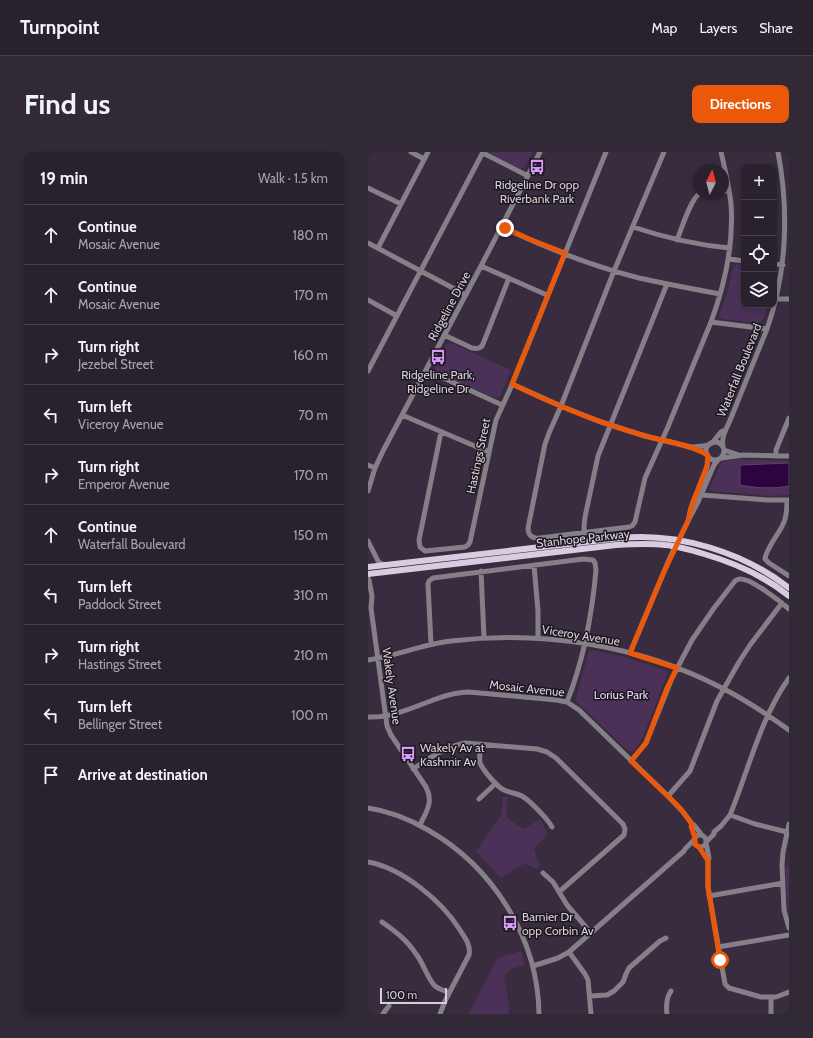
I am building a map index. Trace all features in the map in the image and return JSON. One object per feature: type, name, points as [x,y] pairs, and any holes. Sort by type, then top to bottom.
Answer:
[{"type":"main road","name":"Stanhope Parkway","points":[[368,567],[633,537],[652,537],[679,540],[738,558],[762,570],[789,588]]},
{"type":"main road","name":"Stanhope Parkway","points":[[368,574],[616,545],[649,544],[675,547],[710,556],[747,569],[765,579],[789,596]]},
{"type":"street","points":[[410,152],[424,159]]},
{"type":"street","points":[[378,248],[428,152]]},
{"type":"street","name":"Ridgeline Drive","points":[[368,491],[375,468],[540,152]]},
{"type":"street","name":"Hastings Street","points":[[441,432],[419,540],[420,547],[425,551],[465,546],[470,542],[496,420],[606,152]]},
{"type":"street","points":[[664,152],[614,271],[547,438],[528,528],[528,532],[531,536],[537,538],[584,533],[629,527],[633,525],[644,481],[711,322],[720,294],[729,259],[730,248],[732,215],[729,191]]},
{"type":"street","points":[[721,152],[724,164]]},
{"type":"street","name":"Waterfall Boulevard","points":[[777,294],[783,265],[787,194],[778,152]]},
{"type":"street","points":[[368,371],[483,153],[528,176]]},
{"type":"street","points":[[368,188],[401,204]]},
{"type":"street","points":[[678,240],[680,231],[694,200]]},
{"type":"street","points":[[502,227],[529,239],[614,271],[667,284],[720,294]]},
{"type":"street","points":[[633,227],[678,240],[730,248]]},
{"type":"street","points":[[368,243],[466,295]]},
{"type":"street","points":[[729,259],[741,261]]},
{"type":"street","points":[[777,264],[783,265]]},
{"type":"street","points":[[481,266],[547,295]]},
{"type":"street","points":[[444,335],[472,348],[476,349],[481,347],[509,278]]},
{"type":"street","points":[[584,533],[585,517],[598,456],[667,284]]},
{"type":"street","points":[[777,299],[789,299]]},
{"type":"street","points":[[368,300],[398,316]]},
{"type":"street","name":"Waterfall Boulevard","points":[[724,448],[723,440],[725,430],[767,329],[773,308]]},
{"type":"street","points":[[711,322],[767,329]]},
{"type":"street","points":[[368,356],[374,359]]},
{"type":"street","points":[[426,370],[502,405]]},
{"type":"street","points":[[512,384],[561,406],[611,425],[691,447],[707,455],[713,460],[740,455],[789,456]]},
{"type":"street","points":[[402,415],[489,452]]},
{"type":"street","points":[[776,456],[776,450],[789,418]]},
{"type":"street","name":"Waterfall Boulevard","points":[[710,444],[721,432],[725,430]]},
{"type":"street","points":[[691,447],[704,446],[714,442],[721,444],[724,448],[740,455]]},
{"type":"street","points":[[688,521],[692,505],[707,466],[707,449],[710,444]]},
{"type":"street","points":[[630,653],[675,547],[702,495],[714,465],[724,454],[724,448]]},
{"type":"street","points":[[368,465],[375,468]]},
{"type":"street","points":[[702,495],[788,500],[785,521],[765,558],[769,563],[789,576]]},
{"type":"street","points":[[368,541],[378,561],[387,566]]},
{"type":"street","points":[[431,644],[428,588],[429,581],[433,578],[583,559],[594,560],[596,566],[591,617],[586,643],[576,679],[567,702]]},
{"type":"street","points":[[534,565],[538,612],[538,638]]},
{"type":"street","points":[[481,571],[484,638]]},
{"type":"street","name":"Wakely Avenue","points":[[368,578],[372,596],[370,606]]},
{"type":"street","points":[[631,761],[646,743],[667,688],[692,640],[735,581],[744,579],[758,586],[789,609]]},
{"type":"street","name":"Wakely Avenue","points":[[368,599],[387,726],[391,735],[428,791],[430,798],[429,807],[420,826]]},
{"type":"street","points":[[668,796],[690,771],[716,704],[745,652],[782,603]]},
{"type":"street","name":"Viceroy Avenue","points":[[368,660],[431,644],[484,638],[538,638],[586,643],[630,653],[677,668],[708,681],[768,715],[789,730]]},
{"type":"street","points":[[684,851],[698,846],[703,846],[730,815],[762,727],[789,678]]},
{"type":"street","name":"Mosaic Avenue","points":[[368,717],[385,716],[458,692],[567,702],[579,710],[668,796],[702,835]]},
{"type":"street","points":[[414,769],[444,750],[460,744],[470,743],[537,749],[547,752],[556,758],[625,826],[624,835],[559,892]]},
{"type":"street","points":[[481,744],[480,763],[495,784],[502,790],[523,797],[548,821],[552,827]]},
{"type":"street","points":[[479,799],[495,784]]},
{"type":"street","points":[[368,808],[394,815],[420,826],[438,836],[459,851],[489,880],[505,902],[524,939],[533,966],[539,1014]]},
{"type":"street","points":[[730,815],[755,824],[787,832]]},
{"type":"street","name":"Mosaic Avenue","points":[[692,824],[691,826],[694,839]]},
{"type":"street","points":[[789,824],[782,865],[784,910],[789,928]]},
{"type":"street","points":[[533,966],[558,958],[569,952],[684,851],[685,848],[698,835],[714,832]]},
{"type":"street","points":[[702,835],[706,838],[709,858],[707,881],[709,896],[724,980],[727,986],[733,990],[761,997],[776,997],[789,992]]},
{"type":"street","points":[[694,839],[695,844],[708,859]]},
{"type":"street","points":[[368,862],[380,865],[393,871],[428,893],[448,914],[467,941],[469,946],[469,955],[441,1008],[440,1014]]},
{"type":"street","points":[[543,873],[550,878],[567,905],[591,933]]},
{"type":"street","points":[[709,896],[783,883]]},
{"type":"street","points":[[382,922],[399,935],[412,948],[435,986],[449,993]]},
{"type":"street","points":[[718,948],[789,935]]},
{"type":"street","points":[[590,996],[607,995],[614,991],[623,982],[629,968],[660,941],[666,938]]},
{"type":"street","points":[[569,952],[587,977],[589,984],[591,1014]]},
{"type":"street","points":[[666,1014],[668,994],[671,991]]},
{"type":"street","points":[[771,997],[771,1014]]},
{"type":"street","points":[[383,1014],[390,1006]]},
{"type":"green space","points":[[491,152],[533,152],[525,167],[520,169],[492,154]]},
{"type":"green space","points":[[737,264],[741,265],[741,308],[767,308],[763,320],[758,323],[722,319],[719,316],[727,294],[733,267]]},
{"type":"green space","points":[[451,343],[511,370],[500,397],[495,398],[436,372],[434,366],[444,348],[445,349],[445,345]]},
{"type":"green space","points":[[737,459],[789,461],[789,495],[772,496],[710,490],[721,463],[724,461]]},
{"type":"green space","name":"Lorius Park","points":[[592,650],[625,657],[666,671],[667,675],[643,737],[634,751],[628,751],[576,701],[589,651]]},
{"type":"green space","points":[[503,796],[508,797],[506,817],[523,829],[540,819],[548,834],[534,848],[538,863],[541,865],[536,869],[525,863],[501,878],[476,851],[501,816]]},
{"type":"green space","points":[[789,849],[789,914],[785,867],[788,866]]},
{"type":"green space","points":[[521,951],[525,965],[510,969],[504,976],[509,1014],[468,1014],[498,958]]},
{"type":"shaded area","points":[[789,463],[789,486],[764,488],[740,485],[740,465]]},
{"type":"place","name":"Ridgeline Dr opp Riverbank Park","points":[[537,167]]},
{"type":"place","name":"Ridgeline Park, Ridgeline Dr","points":[[438,357]]},
{"type":"place","name":"Wakely Av at Kashmir Av","points":[[408,754]]},
{"type":"place","name":"Barnier Dr opp Corbin Av","points":[[510,923]]},
{"type":"route","points":[[505,228],[565,253],[512,384],[561,406],[622,429],[691,447],[707,454],[708,456],[703,479],[692,505],[688,521],[663,574],[656,594],[630,653],[677,668],[667,688],[646,743],[631,761],[680,808],[688,818],[692,824],[691,826],[695,838],[694,842],[708,859],[708,887],[720,960]]}]
